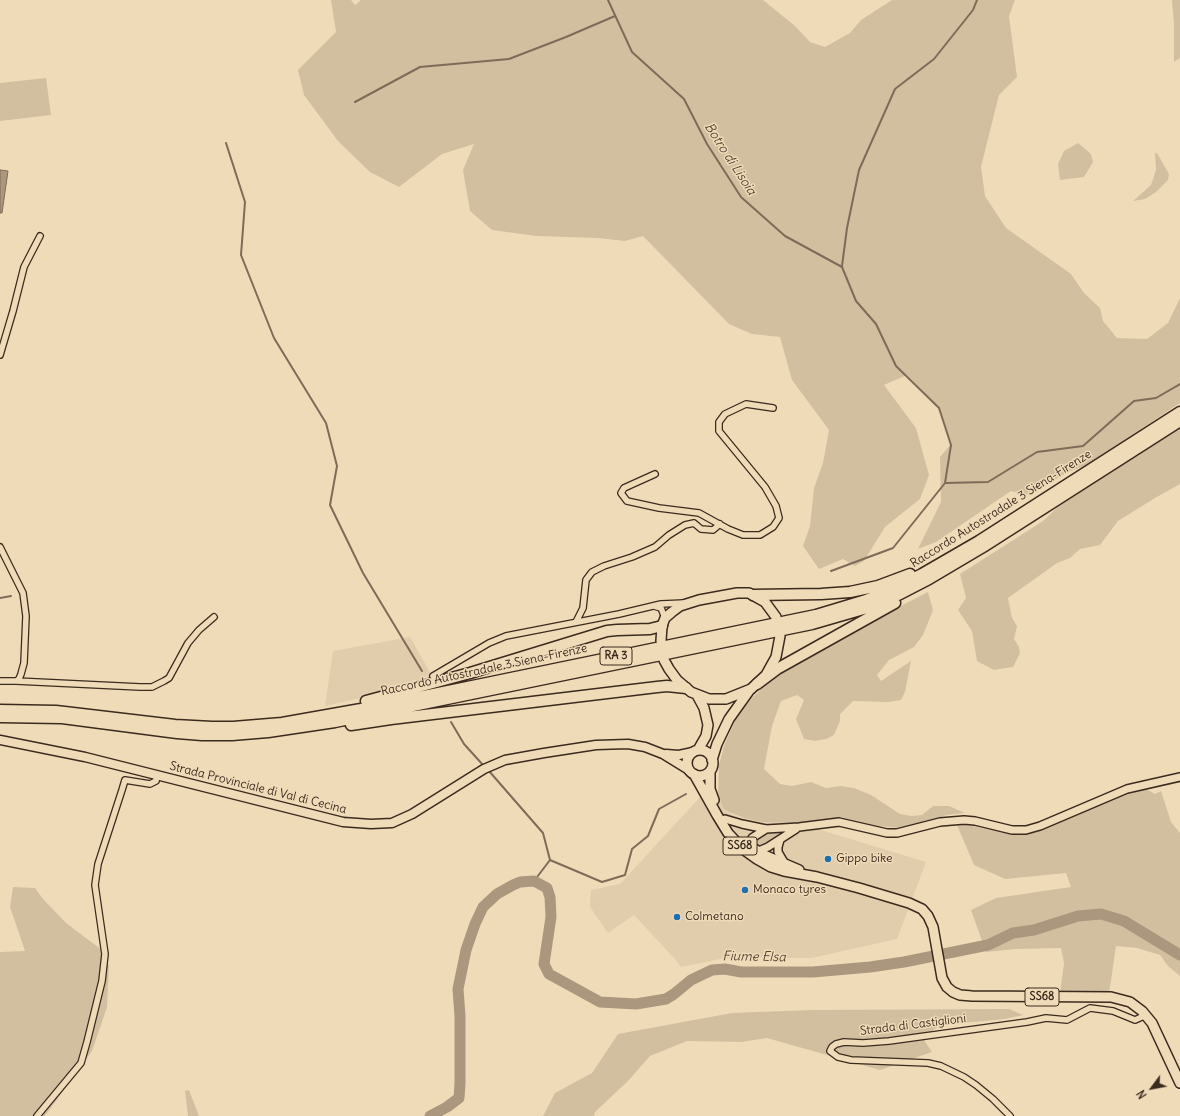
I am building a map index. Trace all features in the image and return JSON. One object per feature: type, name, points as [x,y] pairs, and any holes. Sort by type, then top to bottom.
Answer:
[{"type":"highway","name":"Raccordo Autostradale 3 Siena-Firenze","points":[[0,710],[24,709],[56,711],[175,725],[233,728],[282,723],[375,706],[816,615],[866,600],[916,577],[979,541],[1180,412]]},
{"type":"highway","name":"Raccordo Autostradale 3 Siena-Firenze","points":[[0,717],[62,718],[177,733],[232,735],[272,732],[335,722],[832,619],[874,606],[923,582],[959,562],[1180,421]]},
{"type":"highway","points":[[753,595],[837,594],[865,590],[891,581],[922,568],[947,554],[1060,482],[1079,476]]},
{"type":"highway","points":[[754,686],[777,669],[951,573],[1042,516],[1052,503]]},
{"type":"highway","points":[[117,718],[133,715],[231,723],[286,717],[338,708],[470,673],[607,631],[650,629],[664,622]]},
{"type":"highway","points":[[177,733],[204,740],[254,739],[391,719],[657,687],[667,686],[686,688]]},
{"type":"main road","points":[[660,641],[664,622],[676,609],[689,603],[737,593],[753,595],[768,606],[776,617]]},
{"type":"main road","points":[[712,760],[717,744],[729,719],[754,686],[766,675],[773,663],[778,650],[780,636]]},
{"type":"main road","points":[[664,660],[674,676],[686,688],[696,695],[712,699],[726,699],[754,686]]},
{"type":"main road","points":[[696,695],[706,712],[708,725],[706,736],[688,758],[687,766],[691,772],[702,775],[710,771]]},
{"type":"main road","name":"Strada Provinciale di Val di Cecina","points":[[0,740],[85,757],[343,822],[371,824],[392,823],[412,814],[484,769],[505,760],[544,753],[613,743],[641,746],[663,754],[691,772]]},
{"type":"main road","points":[[695,751],[705,751],[711,756],[712,760]]},
{"type":"main road","name":"Strada Provinciale di Val di Cecina","points":[[663,754],[679,755],[695,751]]},
{"type":"main road","name":"SS68","points":[[712,760],[713,764],[710,771],[712,795],[723,821],[753,850],[781,867]]},
{"type":"main road","name":"SS68","points":[[691,772],[734,839],[743,849],[763,863],[915,905],[926,913],[933,927],[941,977],[949,989],[960,995],[1113,997],[1132,1003],[1146,1015],[1156,1030],[1180,1083]]},
{"type":"street","points":[[0,355],[24,267],[40,236]]},
{"type":"street","points":[[654,474],[624,488],[621,494],[627,501],[659,508],[699,513],[743,535],[760,535],[773,527],[779,518],[776,506],[765,487],[719,431],[719,422],[725,414],[746,404],[773,408]]},
{"type":"street","points":[[576,622],[583,608],[586,580],[592,572],[655,547],[669,535],[685,525],[694,523],[701,529],[713,530],[720,524]]},
{"type":"street","points":[[0,547],[23,593],[26,616],[24,663],[20,679],[16,681]]},
{"type":"street","points":[[433,676],[496,639],[670,602],[689,603]]},
{"type":"street","points":[[654,606],[661,608],[664,622]]},
{"type":"street","points":[[0,681],[140,687],[152,686],[169,678],[188,643],[199,630],[214,617]]},
{"type":"street","points":[[37,1116],[81,1063],[87,1042],[102,981],[105,954],[95,885],[98,864],[125,780],[150,784],[156,781],[157,776]]},
{"type":"street","points":[[723,821],[766,829],[842,822],[890,833],[899,833],[942,822],[967,820],[1012,830],[1026,830],[1040,826],[1127,789],[1180,778]]},
{"type":"street","points":[[766,829],[754,837],[753,850],[780,840],[799,827]]},
{"type":"street","points":[[780,840],[778,852],[781,867]]},
{"type":"street","name":"Strada di Castiglioni","points":[[1010,1116],[993,1098],[976,1085],[964,1077],[941,1066],[928,1063],[851,1060],[838,1057],[830,1051],[836,1044],[844,1042],[864,1043],[909,1039],[1046,1018],[1063,1020],[1071,1018],[1086,1009],[1095,1008],[1113,1011],[1135,1020],[1146,1015]]},
{"type":"shaded area","points":[[331,0],[351,0],[355,5],[361,0],[763,0],[795,26],[810,42],[825,47],[850,33],[861,20],[892,0],[1015,0],[1009,16],[1017,77],[999,95],[981,167],[985,196],[1006,228],[1071,274],[1084,293],[1100,308],[1103,321],[1117,338],[1147,339],[1168,323],[1180,298],[1180,403],[1085,466],[1068,472],[1027,495],[1011,491],[936,542],[918,549],[941,502],[940,457],[951,444],[939,408],[907,375],[884,385],[916,428],[929,475],[920,499],[885,527],[864,561],[855,566],[843,559],[819,569],[803,546],[810,526],[814,488],[823,463],[829,430],[792,380],[780,337],[752,334],[729,324],[643,236],[625,241],[598,238],[536,236],[492,230],[470,211],[463,170],[474,144],[442,154],[399,187],[370,172],[338,141],[304,95],[298,70],[336,32]]},
{"type":"shaded area","points":[[1172,0],[1180,0],[1180,58],[1174,62],[1174,24]]},
{"type":"shaded area","points":[[46,78],[51,115],[0,121],[0,83]]},
{"type":"shaded area","points":[[1078,143],[1091,154],[1093,162],[1084,177],[1060,180],[1058,164],[1064,151]]},
{"type":"shaded area","points":[[1155,153],[1157,153],[1169,174],[1168,180],[1156,192],[1145,199],[1133,201],[1151,185],[1156,170]]},
{"type":"shaded area","points":[[0,170],[8,171],[2,213],[0,213]]},
{"type":"shaded area","points":[[1180,426],[1180,484],[1118,521],[1100,545],[1080,549],[1070,558],[1057,563],[1008,598],[1012,618],[1017,626],[1014,639],[1019,647],[1020,653],[1013,667],[994,670],[977,661],[972,631],[958,610],[966,598],[960,574],[1043,521],[1058,507]]},
{"type":"shaded area","points":[[928,592],[933,610],[923,635],[914,647],[889,660],[877,675],[881,681],[911,661],[905,692],[901,700],[889,702],[853,701],[840,714],[840,721],[834,735],[826,739],[815,741],[804,739],[796,719],[804,700],[797,695],[781,701],[772,726],[764,769],[780,784],[792,786],[811,782],[826,788],[841,786],[854,788],[871,795],[900,814],[911,816],[922,815],[933,806],[949,806],[965,813],[947,815],[900,828],[879,826],[841,817],[798,823],[762,822],[744,818],[727,811],[723,807],[718,795],[719,765],[724,746],[736,718],[752,698],[773,678],[893,610]]},
{"type":"shaded area","points":[[410,637],[431,674],[406,686],[325,706],[333,651]]},
{"type":"shaded area","points":[[1146,789],[1155,794],[1161,791],[1171,822],[1180,833],[1180,976],[1168,966],[1160,955],[1137,948],[1116,946],[1109,994],[1060,993],[1064,963],[1061,948],[1015,949],[986,952],[971,910],[996,898],[1071,887],[1066,873],[1005,879],[974,865],[957,825],[967,825],[1014,835],[1027,835],[1124,795]]},
{"type":"shaded area","points":[[718,795],[727,811],[736,816],[762,822],[798,823],[926,862],[897,939],[812,958],[725,958],[681,967],[634,915],[608,933],[590,907],[591,890],[620,884],[701,796]]},
{"type":"shaded area","points":[[784,831],[774,841],[760,848],[754,844],[756,839],[764,833]]},
{"type":"shaded area","points":[[13,887],[35,888],[43,899],[66,923],[102,950],[109,966],[107,1007],[92,1051],[45,1116],[0,1116],[0,952],[25,951],[10,907]]},
{"type":"shaded area","points":[[1009,1009],[1023,1015],[1005,1019],[941,1025],[922,1037],[932,1052],[880,1070],[767,1038],[741,1042],[687,1041],[650,1056],[628,1081],[595,1112],[594,1116],[543,1116],[555,1093],[592,1073],[618,1034],[732,1013],[812,1010]]},
{"type":"shaded area","points":[[189,1090],[199,1116],[188,1116],[185,1091]]},
{"type":"waterway","name":"Botro di Lisoia","points":[[608,0],[632,52],[684,99],[707,144],[741,197],[785,236],[842,267],[856,301],[876,324],[896,366],[939,408],[951,445],[945,483],[893,548],[831,571]]},
{"type":"waterway","points":[[842,266],[847,228],[859,170],[895,89],[934,59],[973,10],[977,0]]},
{"type":"waterway","points":[[355,102],[420,67],[509,59],[615,16]]},
{"type":"waterway","points":[[226,143],[245,202],[241,255],[274,338],[326,423],[337,466],[330,505],[363,573],[422,671]]},
{"type":"waterway","points":[[945,483],[988,482],[1037,452],[1083,446],[1134,401],[1156,398],[1180,384]]},
{"type":"waterway","points":[[0,598],[11,596]]},
{"type":"waterway","points":[[451,722],[464,744],[483,765]]},
{"type":"waterway","points":[[489,771],[543,833],[550,860]]},
{"type":"waterway","points":[[534,881],[550,860],[602,882],[625,875],[632,849],[648,836],[659,809],[686,794]]},
{"type":"waterway","name":"Fiume Elsa","points":[[430,1116],[447,1107],[459,1098],[460,1016],[458,989],[466,950],[475,924],[483,907],[497,894],[520,882],[534,881],[547,888],[550,897],[551,917],[544,964],[549,974],[600,1002],[636,1004],[666,999],[691,980],[712,970],[725,969],[741,972],[813,972],[870,967],[904,962],[988,945],[1013,933],[1034,930],[1078,916],[1101,914],[1124,921],[1180,955]]},
{"type":"place","name":"Gippo bike","points":[[828,859]]},
{"type":"place","name":"Monaco tyres","points":[[745,890]]},
{"type":"place","name":"Colmetano","points":[[677,917]]}]
